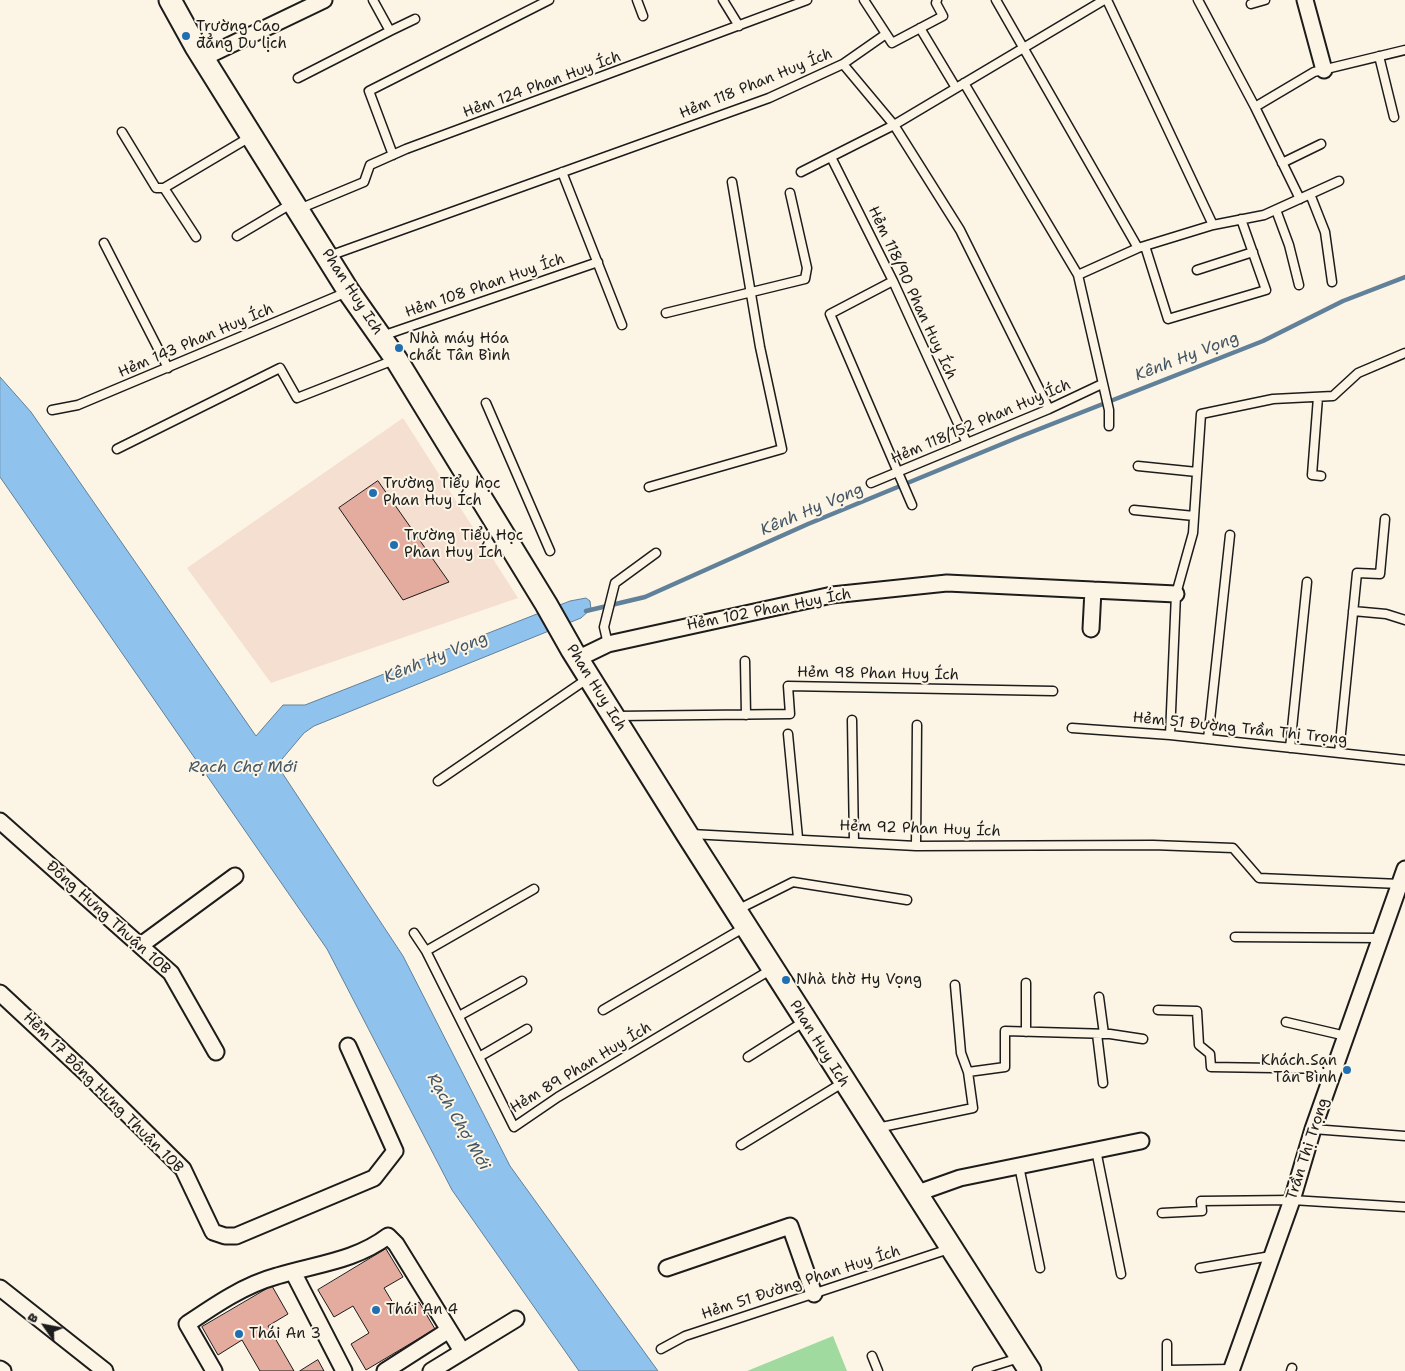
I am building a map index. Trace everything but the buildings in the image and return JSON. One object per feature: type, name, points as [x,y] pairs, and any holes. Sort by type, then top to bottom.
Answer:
[{"type":"main road","name":"Phan Huy Ich","points":[[170,0],[203,58],[329,256],[349,292],[396,359],[546,604],[574,655],[686,834],[873,1129],[1026,1364]]},
{"type":"street","points":[[203,58],[324,0]]},
{"type":"street","points":[[1306,0],[1324,70]]},
{"type":"street","name":"Hẻm 102 Phan Huy Ích","points":[[574,655],[608,644],[832,595],[947,583],[1176,594]]},
{"type":"street","points":[[1091,630],[1093,590]]},
{"type":"street","name":"Đông Hưng Thuận 10B","points":[[0,821],[141,944],[171,973],[216,1052]]},
{"type":"street","name":"Trần Thị Trọng","points":[[1231,1370],[1292,1200],[1313,1129],[1405,870]]},
{"type":"street","points":[[141,944],[235,876]]},
{"type":"street","name":"Hẻm 17 Đông Hưng Thuận 10B","points":[[0,993],[88,1075],[183,1169],[213,1232],[225,1236],[236,1236],[374,1178],[395,1151],[348,1046]]},
{"type":"street","points":[[915,1194],[960,1178],[1141,1141]]},
{"type":"street","points":[[667,1268],[790,1226],[814,1294]]},
{"type":"street","points":[[214,1371],[187,1324],[221,1300],[277,1276],[356,1254],[388,1236],[396,1244],[462,1351]]},
{"type":"street","points":[[293,1272],[344,1371]]},
{"type":"street","points":[[0,1288],[105,1371]]},
{"type":"street","points":[[430,1371],[516,1319]]},
{"type":"street","points":[[385,1371],[449,1330]]},
{"type":"lane","points":[[373,0],[390,31]]},
{"type":"lane","points":[[393,155],[369,90],[549,0]]},
{"type":"lane","points":[[637,0],[643,16]]},
{"type":"lane","points":[[723,0],[739,26]]},
{"type":"lane","points":[[784,0],[789,8]]},
{"type":"lane","name":"Hẻm 124 Phan Huy Ích","points":[[237,236],[296,206],[364,182],[370,165],[393,155],[807,0]]},
{"type":"lane","points":[[864,0],[892,43],[942,16],[936,3],[937,0]]},
{"type":"lane","points":[[996,0],[1141,247],[1168,319],[1266,290],[1241,219]]},
{"type":"lane","points":[[802,172],[894,125],[1106,0],[1213,225]]},
{"type":"lane","points":[[1198,0],[1255,107],[1300,199]]},
{"type":"lane","points":[[1251,4],[1265,0]]},
{"type":"lane","points":[[298,78],[414,19]]},
{"type":"lane","points":[[920,28],[956,88]]},
{"type":"lane","points":[[843,64],[886,34]]},
{"type":"lane","points":[[1255,107],[1314,72],[1405,50]]},
{"type":"lane","points":[[1379,56],[1394,118]]},
{"type":"lane","name":"Hẻm 118 Phan Huy Ích","points":[[329,256],[769,98],[843,64],[894,125],[960,230],[1049,409]]},
{"type":"lane","points":[[964,83],[1078,275],[1102,384],[1106,393],[1109,426]]},
{"type":"lane","points":[[122,132],[156,188],[164,188],[252,136]]},
{"type":"lane","points":[[1282,163],[1321,144]]},
{"type":"lane","name":"Hẻm 118/90 Phan Huy Ích","points":[[831,157],[893,281],[966,442]]},
{"type":"lane","points":[[562,172],[622,326]]},
{"type":"lane","points":[[1078,275],[1141,247],[1213,225],[1264,215],[1339,180]]},
{"type":"lane","points":[[649,487],[782,449],[751,292],[732,182]]},
{"type":"lane","points":[[164,188],[196,237]]},
{"type":"lane","points":[[666,312],[805,279],[807,268],[790,193]]},
{"type":"lane","points":[[1310,194],[1325,232],[1332,282]]},
{"type":"lane","points":[[1276,210],[1289,245],[1299,285]]},
{"type":"lane","points":[[104,243],[168,368]]},
{"type":"lane","points":[[1197,270],[1253,252]]},
{"type":"lane","name":"Hẻm 108 Phan Huy Ích","points":[[380,337],[598,262]]},
{"type":"lane","points":[[893,281],[830,314],[912,505]]},
{"type":"lane","name":"Hẻm 143 Phan Huy Ích","points":[[52,410],[78,405],[349,292]]},
{"type":"lane","points":[[1170,735],[1176,594],[1194,533],[1200,414],[1273,399],[1333,396],[1358,373],[1405,353]]},
{"type":"lane","points":[[117,449],[280,368],[297,398],[396,359]]},
{"type":"lane","name":"Hẻm 118/152 Phan Huy Ích","points":[[871,483],[1049,409],[1102,384]]},
{"type":"lane","points":[[1318,397],[1312,475],[1322,476]]},
{"type":"lane","points":[[486,403],[550,551]]},
{"type":"lane","points":[[1138,466],[1197,472]]},
{"type":"lane","points":[[1134,510],[1194,516]]},
{"type":"lane","points":[[1339,753],[1357,573],[1380,574],[1385,519]]},
{"type":"lane","points":[[1208,739],[1230,535]]},
{"type":"lane","points":[[608,644],[604,627],[615,583],[656,553]]},
{"type":"lane","points":[[1290,748],[1307,582]]},
{"type":"lane","points":[[1353,611],[1386,614],[1405,620]]},
{"type":"lane","points":[[745,661],[746,715]]},
{"type":"lane","points":[[438,781],[589,678]]},
{"type":"lane","name":"Hẻm 98 Phan Huy Ích","points":[[613,716],[790,714],[788,686],[1053,691]]},
{"type":"lane","points":[[852,720],[854,842]]},
{"type":"lane","points":[[916,846],[917,725]]},
{"type":"lane","name":"Hẻm 51 Đường Trần Thị Trọng","points":[[1072,728],[1170,735],[1405,760]]},
{"type":"lane","points":[[788,734],[798,838]]},
{"type":"lane","name":"Hẻm 92 Phan Huy Ích","points":[[686,834],[798,838],[916,846],[1154,845],[1232,848],[1259,878],[1400,884]]},
{"type":"lane","points":[[603,1010],[793,882],[907,900]]},
{"type":"lane","points":[[426,951],[534,889]]},
{"type":"lane","name":"Hẻm 89 Phan Huy Ích","points":[[414,932],[426,951],[514,1127],[558,1097],[772,969]]},
{"type":"lane","points":[[1235,937],[1381,938]]},
{"type":"lane","points":[[458,1016],[522,981]]},
{"type":"lane","points":[[1026,983],[1026,1032]]},
{"type":"lane","points":[[873,1129],[973,1108],[968,1072],[961,1053],[955,985]]},
{"type":"lane","points":[[1099,997],[1103,1082]]},
{"type":"lane","points":[[1158,1010],[1197,1011],[1199,1045],[1210,1054],[1210,1067],[1335,1069]]},
{"type":"lane","points":[[748,1058],[805,1022]]},
{"type":"lane","points":[[1286,1022],[1346,1036]]},
{"type":"lane","points":[[479,1057],[527,1029]]},
{"type":"lane","points":[[968,1072],[1005,1067],[1005,1031],[1101,1034],[1143,1039]]},
{"type":"lane","points":[[741,1144],[844,1082]]},
{"type":"lane","points":[[1313,1129],[1405,1136]]},
{"type":"lane","points":[[1096,1150],[1121,1274]]},
{"type":"lane","points":[[1019,1166],[1040,1268]]},
{"type":"lane","points":[[1162,1213],[1202,1211],[1201,1201],[1292,1200],[1405,1207]]},
{"type":"lane","name":"Hẻm 51 Đường Phan Huy Ích","points":[[661,1349],[685,1336],[950,1248]]},
{"type":"lane","points":[[1200,1268],[1271,1256]]},
{"type":"lane","points":[[1166,1344],[1168,1370],[1231,1370]]},
{"type":"lane","points":[[872,1356],[878,1371]]},
{"type":"lane","points":[[977,1371],[1026,1364]]},
{"type":"shaded area","name":"Trường Tiểu học Phan Huy Ích","points":[[403,418],[518,598],[271,683],[187,568]]},
{"type":"green space","points":[[833,1336],[847,1371],[747,1371]]},
{"type":"water","name":"Rạch Chợ Mới","points":[[0,377],[31,412],[256,736],[283,705],[305,705],[570,601],[586,598],[590,601],[591,609],[581,618],[314,726],[304,733],[277,765],[403,956],[510,1166],[658,1371],[579,1371],[452,1190],[327,949],[0,477]]},
{"type":"waterway","name":"Kênh Hy Vọng","points":[[586,611],[645,597],[808,524],[1019,437],[1263,341],[1343,301],[1405,277]]},
{"type":"place","name":"Trường Cao đẳng Du lịch","points":[[186,36]]},
{"type":"place","name":"Nhà máy Hóa chất Tân Bình","points":[[399,348]]},
{"type":"place","name":"Trường Tiểu học Phan Huy Ích","points":[[373,493]]},
{"type":"place","name":"Trường Tiểu Học Phan Huy Ích","points":[[394,545]]},
{"type":"place","name":"Nhà thờ Hy Vọng","points":[[786,980]]},
{"type":"place","name":"Khách Sạn Tân Bình","points":[[1347,1070]]},
{"type":"place","name":"Thái An 4","points":[[376,1310]]},
{"type":"place","name":"Thái An 3","points":[[239,1334]]}]
